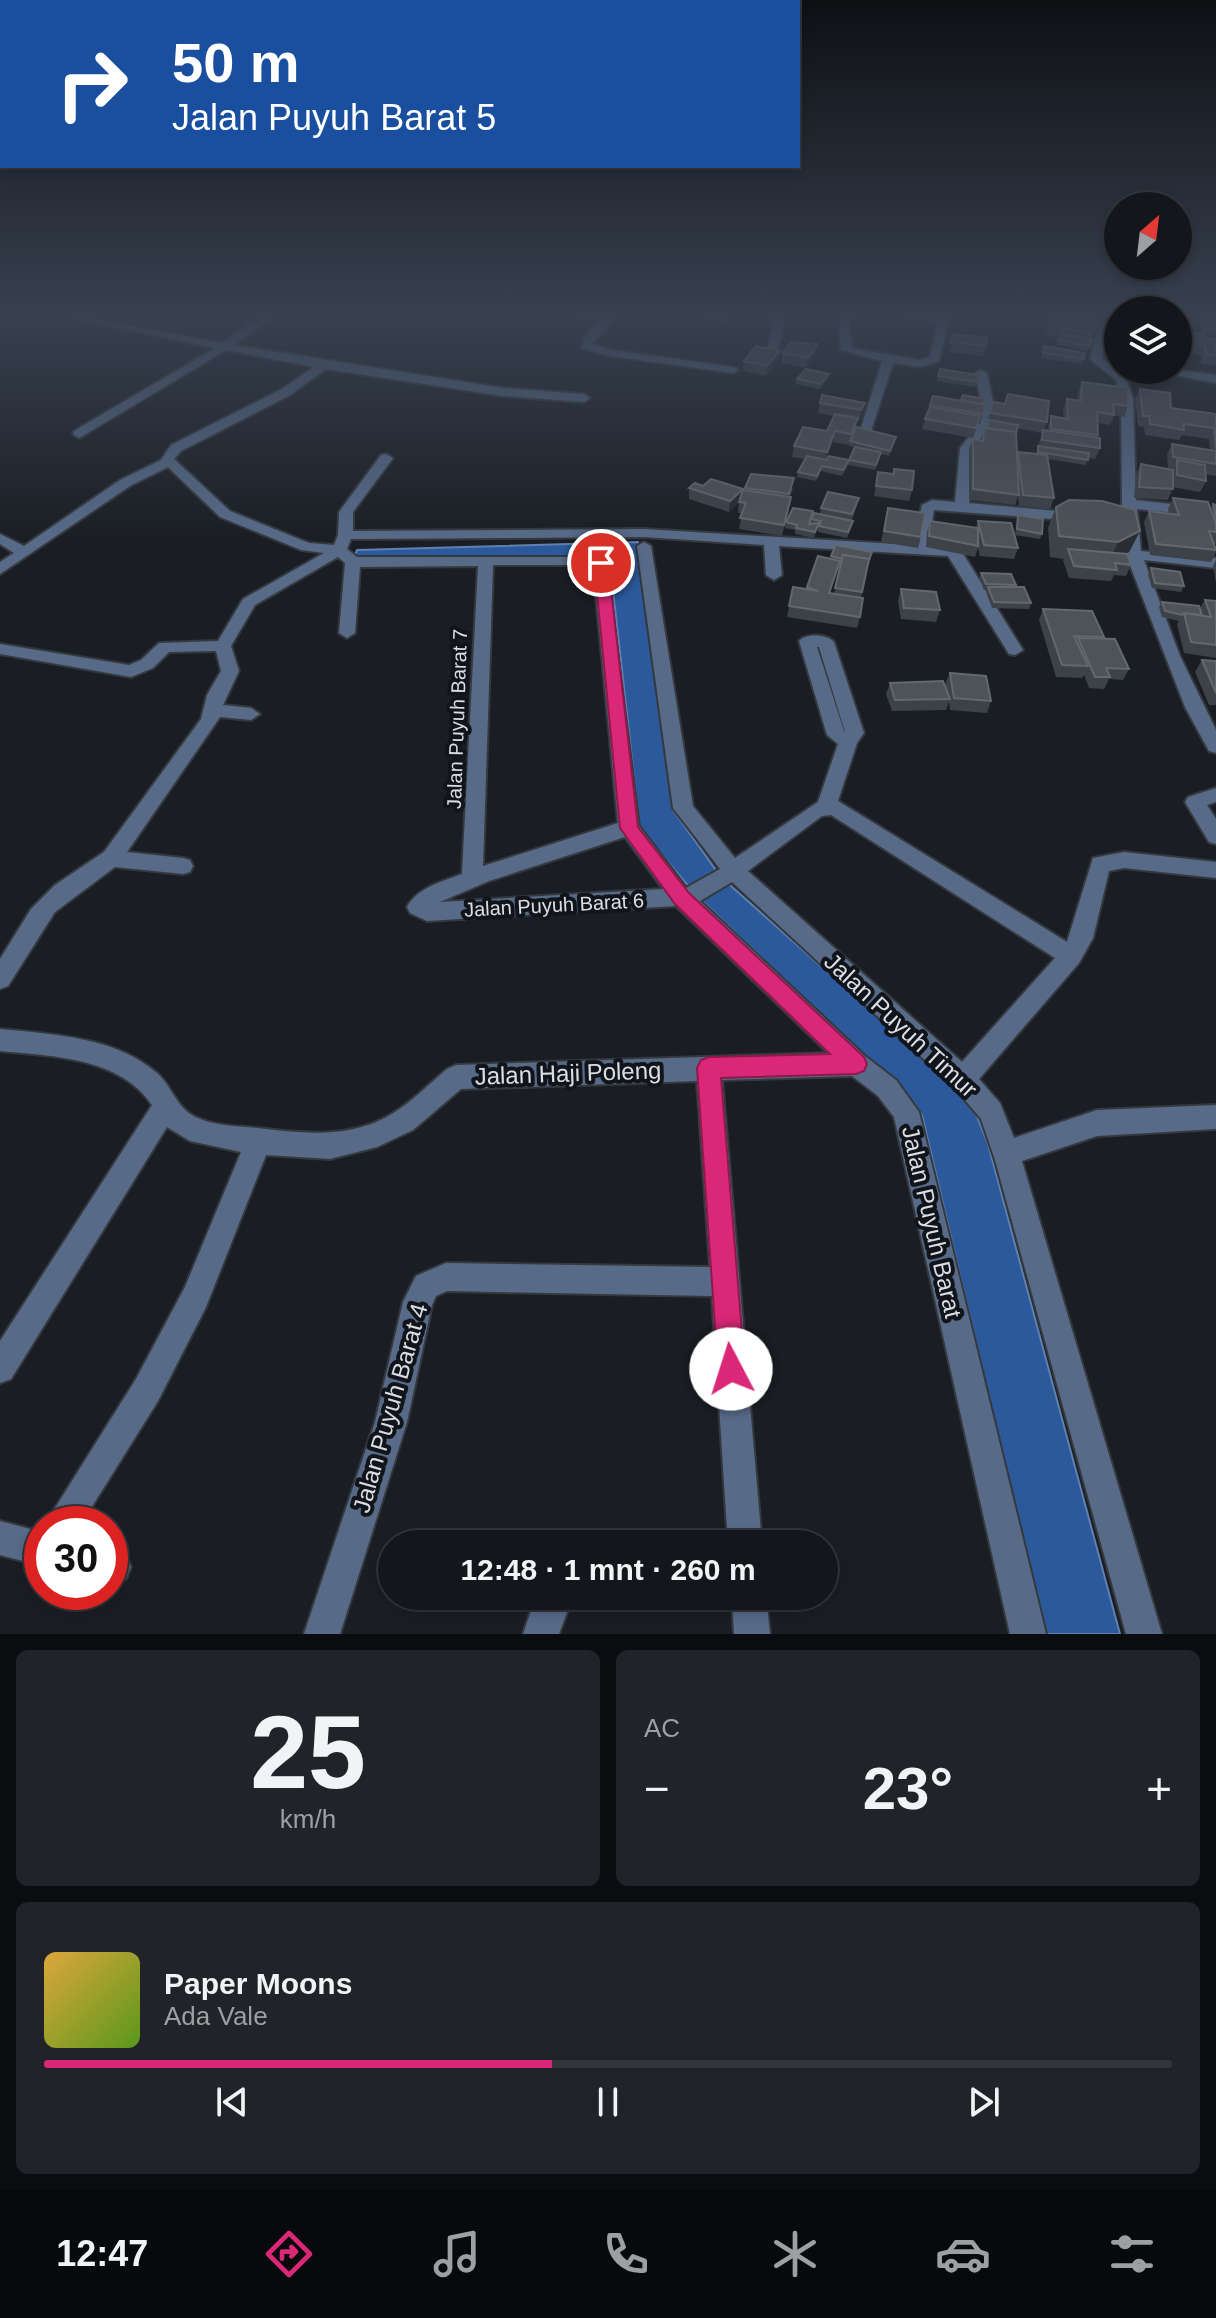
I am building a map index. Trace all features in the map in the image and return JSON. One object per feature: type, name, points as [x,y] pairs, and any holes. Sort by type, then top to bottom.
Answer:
[{"type":"street","points":[[79,434],[156,388]]},
{"type":"street","points":[[169,461],[170,453],[186,442],[293,388]]},
{"type":"street","points":[[478,388],[584,398]]},
{"type":"street","points":[[867,428],[879,388]]},
{"type":"street","points":[[962,507],[967,448],[982,428],[988,406],[983,388]]},
{"type":"street","points":[[1124,388],[1129,504],[1126,529],[1183,681],[1216,746]]},
{"type":"street","points":[[347,633],[353,562],[342,542],[346,512],[386,458]]},
{"type":"street","points":[[169,461],[225,514],[306,547],[342,542],[644,533],[841,547],[920,549],[957,555],[1015,650]]},
{"type":"street","points":[[0,569],[125,483],[169,461]]},
{"type":"street","points":[[920,549],[927,508],[932,504],[1069,514],[1094,521]]},
{"type":"street","points":[[1129,504],[1216,513]]},
{"type":"street","points":[[0,538],[24,553]]},
{"type":"street","points":[[771,540],[774,575]]},
{"type":"street","points":[[0,979],[40,913],[57,895],[95,874],[111,858],[194,745],[230,671],[223,646],[249,602],[274,586],[308,571],[342,542]]},
{"type":"street","name":"Jalan Puyuh Timur","points":[[644,546],[683,808],[730,873],[963,1079],[991,1112],[1006,1154],[1144,1634]]},
{"type":"street","points":[[1134,555],[1216,563]]},
{"type":"street","name":"Jalan Puyuh Barat 7","points":[[472,879],[486,560]]},
{"type":"street","points":[[353,562],[600,560],[629,828],[472,879]]},
{"type":"street","points":[[826,807],[848,741],[855,733],[826,642],[807,641],[836,735],[848,741]]},
{"type":"street","points":[[0,649],[131,671],[142,667],[165,647],[223,646]]},
{"type":"street","points":[[213,710],[251,714]]},
{"type":"street","points":[[1216,795],[1195,802],[1216,836]]},
{"type":"street","points":[[686,897],[730,873],[817,810],[826,807],[842,809],[1071,956]]},
{"type":"street","name":"Jalan Puyuh Barat","points":[[629,828],[686,897],[856,1064],[887,1088],[906,1112],[1028,1634]]},
{"type":"street","points":[[111,858],[183,866]]},
{"type":"street","points":[[963,1079],[1071,956],[1082,938],[1100,864],[1124,860],[1216,870]]},
{"type":"street","name":"Jalan Puyuh Barat 6","points":[[472,879],[426,898],[418,907],[427,912],[686,897]]},
{"type":"street","name":"Jalan Haji Poleng","points":[[0,1040],[68,1047],[123,1066],[148,1080],[172,1118],[191,1129],[258,1141],[328,1146],[384,1132],[423,1109],[456,1077],[856,1064]]},
{"type":"street","points":[[709,1068],[744,1530]]},
{"type":"street","points":[[0,1368],[166,1105]]},
{"type":"street","points":[[1006,1154],[1097,1123],[1216,1117]]},
{"type":"street","points":[[73,1506],[147,1390],[196,1297],[258,1141]]},
{"type":"street","name":"Jalan Puyuh Barat 4","points":[[322,1634],[391,1422],[418,1302],[426,1286],[446,1277],[725,1282]]},
{"type":"street","points":[[0,1538],[24,1544]]},
{"type":"street","points":[[541,1634],[549,1610]]},
{"type":"street","points":[[750,1610],[752,1634]]},
{"type":"water","points":[[638,542],[673,810],[721,877],[942,1074],[974,1109],[988,1144],[1120,1634],[1045,1634],[922,1115],[913,1102],[695,894],[640,829],[609,555],[352,561],[357,550]]},
{"type":"building","points":[[1082,388],[1128,388],[1128,406],[1113,404],[1114,415],[1097,412],[1098,435],[1051,429],[1051,416],[1068,419],[1067,399],[1081,401]]},
{"type":"building","points":[[1140,389],[1170,393],[1171,408],[1216,414],[1216,449],[1214,428],[1183,424],[1184,430],[1150,424],[1149,416],[1143,416]]},
{"type":"building","points":[[1008,394],[1049,401],[1047,422],[990,413],[993,402],[1005,404]]},
{"type":"building","points":[[822,395],[865,403],[861,410],[820,403]]},
{"type":"building","points":[[963,395],[985,399],[983,404],[961,400]]},
{"type":"building","points":[[933,396],[986,405],[983,414],[930,405]]},
{"type":"building","points":[[930,407],[980,416],[976,428],[925,419]]},
{"type":"building","points":[[835,414],[858,418],[851,434],[835,431],[827,452],[794,446],[803,427],[827,431]]},
{"type":"building","points":[[989,420],[1018,425],[1016,434],[987,428]]},
{"type":"building","points":[[856,427],[896,437],[890,451],[850,441]]},
{"type":"building","points":[[984,428],[1016,432],[1019,495],[973,489],[973,439],[983,441]]},
{"type":"building","points":[[1043,430],[1100,438],[1100,448],[1042,440]]},
{"type":"building","points":[[1172,444],[1216,451],[1216,464],[1173,457]]},
{"type":"building","points":[[1038,446],[1089,453],[1088,460],[1038,452]]},
{"type":"building","points":[[855,447],[881,452],[876,465],[849,460]]},
{"type":"building","points":[[1018,452],[1047,455],[1054,498],[1023,495]]},
{"type":"building","points":[[807,456],[849,460],[843,470],[822,466],[817,476],[798,472]]},
{"type":"building","points":[[1177,460],[1205,465],[1206,481],[1177,475]]},
{"type":"building","points":[[1141,464],[1173,470],[1173,489],[1139,487]]},
{"type":"building","points":[[894,469],[914,471],[912,490],[876,486],[878,472],[894,474]]},
{"type":"building","points":[[751,474],[794,478],[789,494],[745,488]]},
{"type":"building","points":[[711,479],[743,489],[730,501],[689,488],[695,483],[703,486]]},
{"type":"building","points":[[743,490],[791,497],[784,525],[740,518],[746,503],[739,502]]},
{"type":"building","points":[[828,492],[859,498],[852,514],[821,508]]},
{"type":"building","points":[[1173,498],[1208,502],[1216,524],[1216,532],[1209,531],[1216,550],[1156,544],[1149,511],[1179,515]]},
{"type":"building","points":[[1069,500],[1102,501],[1135,510],[1140,531],[1118,542],[1059,536],[1056,507]]},
{"type":"building","points":[[793,508],[813,511],[809,524],[819,523],[815,532],[796,528],[797,525],[786,522]]},
{"type":"building","points":[[888,508],[925,513],[921,537],[884,531]]},
{"type":"building","points":[[814,513],[853,521],[848,532],[819,526],[821,521],[811,519]]},
{"type":"building","points":[[1018,515],[1043,519],[1042,534],[1017,529]]},
{"type":"building","points":[[930,521],[978,528],[978,546],[929,536]]},
{"type":"building","points":[[978,521],[1011,523],[1018,548],[984,545]]},
{"type":"building","points":[[836,545],[872,552],[869,560],[843,555],[842,559],[831,556]]},
{"type":"building","points":[[1068,549],[1127,554],[1131,565],[1115,563],[1117,570],[1074,566]]},
{"type":"building","points":[[843,555],[869,559],[862,592],[835,588]]},
{"type":"building","points":[[818,556],[840,561],[829,593],[863,598],[860,617],[789,606],[793,587],[818,591],[807,587]]},
{"type":"building","points":[[1151,568],[1180,572],[1184,586],[1155,583]]},
{"type":"building","points":[[981,573],[1011,574],[1016,585],[986,584]]},
{"type":"building","points":[[988,587],[1024,587],[1031,603],[994,602]]},
{"type":"building","points":[[901,589],[936,592],[940,610],[904,608]]},
{"type":"building","points":[[1205,600],[1216,601],[1216,645],[1191,642],[1184,613],[1211,617]]},
{"type":"building","points":[[1162,602],[1199,606],[1202,615],[1165,611]]},
{"type":"building","points":[[1043,609],[1092,611],[1104,637],[1074,636],[1088,666],[1062,665]]},
{"type":"building","points":[[1078,638],[1115,639],[1129,669],[1106,668],[1110,677],[1095,677]]},
{"type":"building","points":[[1202,660],[1216,661],[1216,693]]},
{"type":"building","points":[[950,673],[986,676],[991,701],[954,698]]},
{"type":"building","points":[[943,681],[950,699],[895,700],[890,683]]},
{"type":"route","points":[[601,563],[629,828],[682,898],[856,1064],[709,1068],[731,1369]]}]
